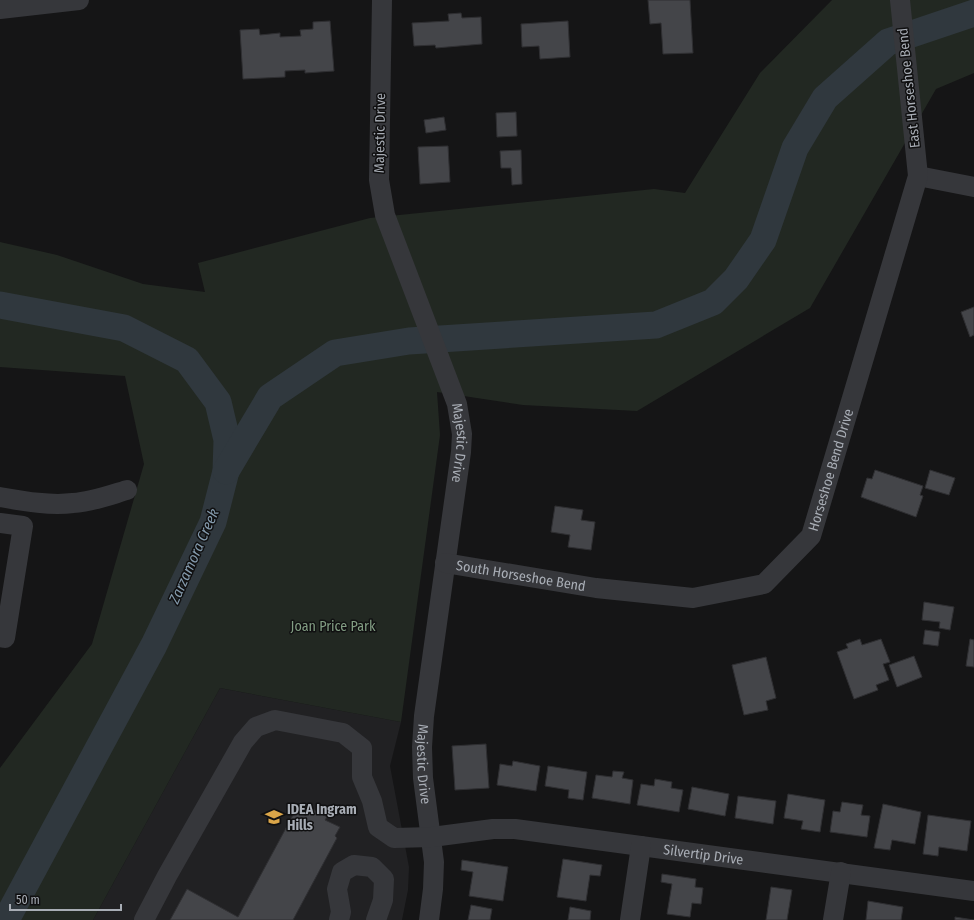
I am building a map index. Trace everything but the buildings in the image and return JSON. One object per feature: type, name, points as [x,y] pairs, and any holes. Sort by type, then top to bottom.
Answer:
[{"type":"street","points":[[0,8],[28,3],[78,0]]},
{"type":"street","name":"Majestic Drive","points":[[382,0],[379,180],[384,215],[457,404],[462,434],[461,452],[424,716],[422,747],[423,778],[432,837],[433,890],[429,920]]},
{"type":"street","name":"East Horseshoe Bend","points":[[900,0],[910,85],[918,176]]},
{"type":"street","points":[[918,176],[974,187]]},
{"type":"street","name":"Horseshoe Bend Drive","points":[[596,588],[693,598],[764,584],[811,536],[918,176]]},
{"type":"street","points":[[0,497],[28,502],[73,504],[101,498],[127,490]]},
{"type":"street","points":[[0,523],[23,526],[5,638],[0,637]]},
{"type":"street","name":"South Horseshoe Bend","points":[[445,564],[596,588]]},
{"type":"street","name":"Silvertip Drive","points":[[144,920],[167,876],[243,742],[256,726],[275,720],[343,733],[362,748],[362,778],[372,801],[378,827],[394,838],[432,837],[493,829],[514,829],[974,891]]},
{"type":"street","points":[[630,920],[641,846]]},
{"type":"street","points":[[339,920],[341,912],[337,889],[342,872],[354,865],[372,867],[384,880],[383,900],[376,920]]},
{"type":"street","points":[[833,920],[841,872]]},
{"type":"shaded area","name":"IDEA Ingram Hills","points":[[220,688],[401,722],[390,766],[409,867],[408,890],[402,920],[93,920]]},
{"type":"green space","name":"Joan Price Park","points":[[832,0],[974,0],[974,73],[936,89],[810,308],[637,411],[523,405],[437,392],[440,435],[401,722],[220,688],[93,920],[0,920],[0,768],[92,644],[144,464],[125,376],[0,367],[0,242],[57,255],[143,284],[205,292],[198,263],[370,218],[654,189],[685,193],[760,73]]},
{"type":"waterway","points":[[226,471],[270,397],[335,353],[409,341],[656,325],[713,302],[736,279],[763,240],[795,148],[825,98],[888,42],[974,13]]},
{"type":"waterway","name":"Zarzamora Creek","points":[[0,305],[124,328],[187,360],[218,402],[227,440],[226,471],[213,522],[154,645],[6,920]]},
{"type":"place","name":"IDEA Ingram Hills","points":[[274,817]]}]
